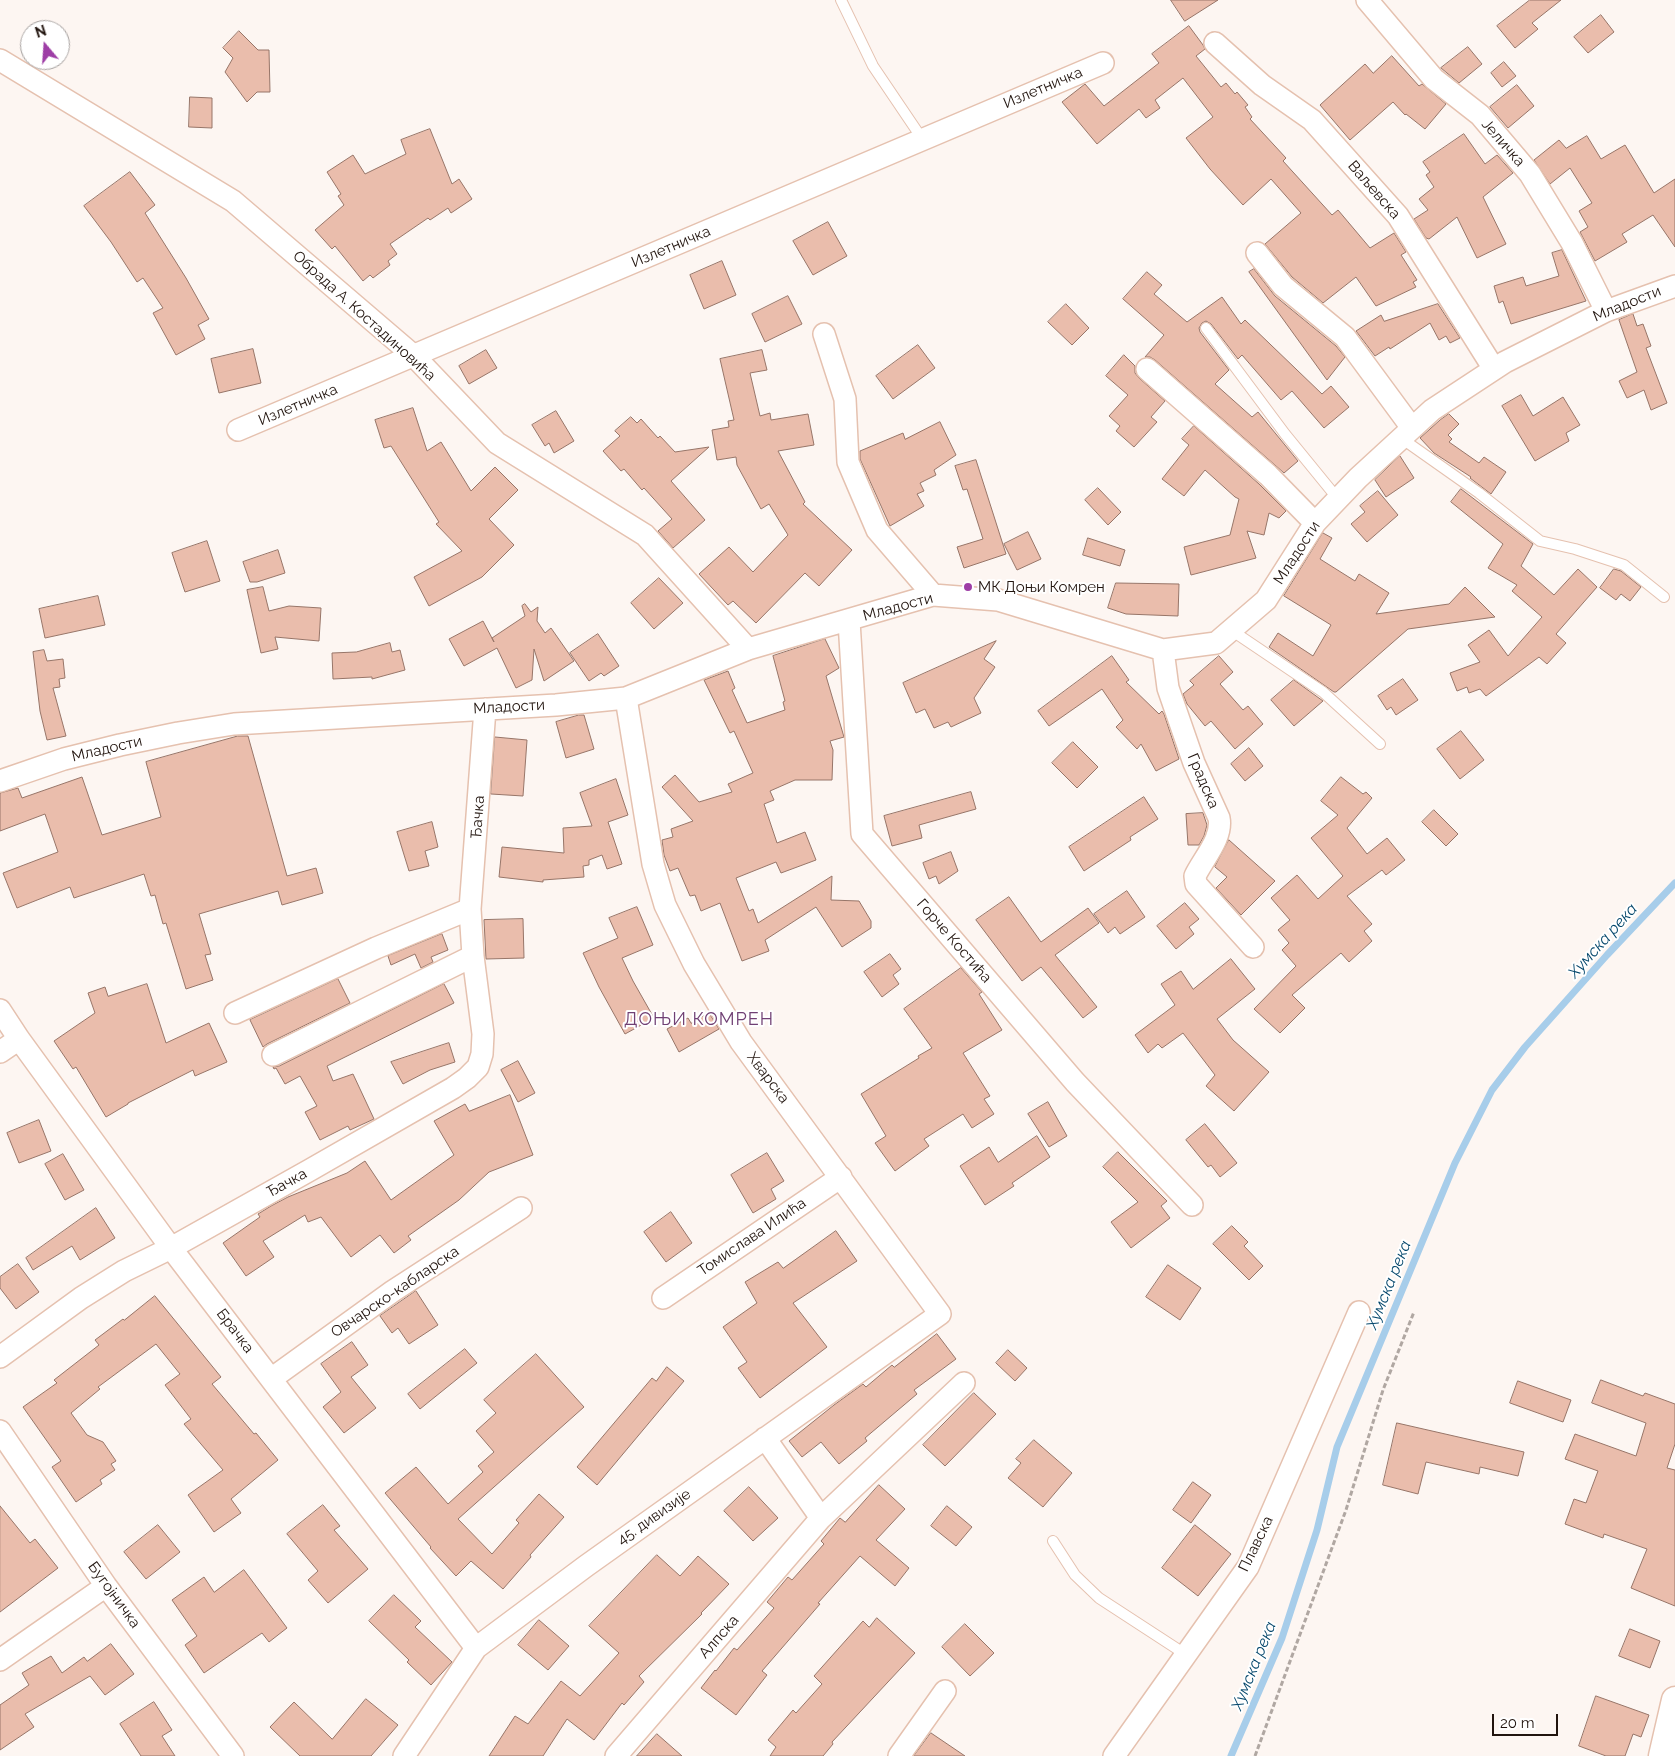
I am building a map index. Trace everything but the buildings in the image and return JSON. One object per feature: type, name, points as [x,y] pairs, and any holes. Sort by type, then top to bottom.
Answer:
[{"type":"street","name":"Јеличка","points":[[1367,0],[1434,78],[1480,115],[1530,174],[1572,243],[1606,310]]},
{"type":"street","name":"Ваљевска","points":[[1215,43],[1262,85],[1312,120],[1398,216],[1494,369]]},
{"type":"street","name":"Обрада А. Костадиновића","points":[[0,60],[233,202],[414,356],[497,443],[645,535],[748,649]]},
{"type":"street","name":"Излетничка","points":[[238,430],[1103,63]]},
{"type":"street","points":[[1257,252],[1283,286],[1345,337],[1407,433]]},
{"type":"street","name":"Младости","points":[[0,781],[64,759],[120,745],[234,724],[556,705],[626,698],[748,649],[933,595],[998,600],[1163,650],[1216,642],[1266,600],[1315,523],[1358,478],[1432,410],[1494,369],[1606,310],[1675,286]]},
{"type":"street","points":[[824,334],[845,399],[848,462],[877,530],[933,595]]},
{"type":"street","points":[[1147,369],[1268,475],[1315,523]]},
{"type":"street","name":"Горче Костића","points":[[849,620],[862,834],[1075,1082],[1192,1205]]},
{"type":"street","name":"Градска","points":[[1163,650],[1168,688],[1194,763],[1219,818],[1220,826],[1217,837],[1195,876],[1196,884],[1253,947]]},
{"type":"street","name":"Хварска","points":[[626,698],[653,864],[665,906],[694,964],[741,1042],[940,1314]]},
{"type":"street","name":"Ђачка","points":[[0,1357],[81,1298],[124,1271],[171,1248],[318,1166],[453,1088],[478,1067],[482,1054],[483,1034],[470,909],[485,709]]},
{"type":"street","points":[[236,1013],[376,948],[470,909]]},
{"type":"street","points":[[273,1055],[474,956]]},
{"type":"street","name":"Брачка","points":[[0,1010],[171,1248],[476,1648]]},
{"type":"street","points":[[0,1052],[19,1039]]},
{"type":"street","name":"Томислава Илића","points":[[663,1298],[841,1177]]},
{"type":"street","name":"Овчарско-кабларска","points":[[271,1379],[393,1291],[521,1208]]},
{"type":"street","name":"Плавска","points":[[1114,1756],[1248,1567],[1359,1312]]},
{"type":"street","name":"45. дивизије","points":[[404,1756],[476,1648],[586,1566],[940,1314]]},
{"type":"street","name":"Алпска","points":[[616,1756],[821,1518],[964,1383]]},
{"type":"street","name":"Бугојничка","points":[[0,1431],[106,1586],[233,1756]]},
{"type":"street","points":[[765,1438],[821,1518]]},
{"type":"street","points":[[0,1660],[106,1586]]},
{"type":"street","points":[[899,1756],[945,1691]]},
{"type":"street","points":[[1668,1743],[1675,1700]]},
{"type":"lane","points":[[841,0],[873,66],[923,140]]},
{"type":"lane","points":[[1206,328],[1338,499]]},
{"type":"lane","points":[[1407,433],[1540,541],[1575,549],[1624,564],[1664,596]]},
{"type":"lane","points":[[1231,630],[1323,692],[1380,744]]},
{"type":"lane","points":[[1053,1541],[1075,1575],[1099,1598],[1185,1654]]},
{"type":"path","points":[[1255,1756],[1346,1510],[1383,1390],[1414,1312]]},
{"type":"waterway","name":"Хумска река","points":[[1231,1756],[1282,1638],[1317,1530],[1337,1447],[1455,1163],[1492,1090],[1525,1047],[1607,955],[1675,883]]},
{"type":"place","name":"МК Доњи Комрен","points":[[968,587]]},
{"type":"district","name":"ДОЊИ КОМРЕН","points":[[699,1020]]}]
